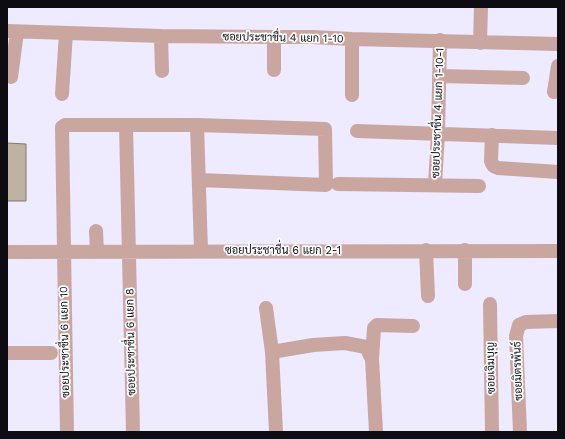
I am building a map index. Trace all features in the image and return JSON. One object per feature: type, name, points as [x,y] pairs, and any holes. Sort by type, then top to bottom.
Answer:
[{"type":"street","points":[[480,43],[481,7]]},
{"type":"street","points":[[11,77],[12,31]]},
{"type":"street","name":"ซอยประชาชื่น 4 แยก 1-10","points":[[12,31],[161,36],[312,36],[352,39],[558,44]]},
{"type":"street","points":[[62,94],[66,33]]},
{"type":"street","points":[[161,36],[162,71]]},
{"type":"street","points":[[274,37],[274,70]]},
{"type":"street","points":[[352,39],[352,95]]},
{"type":"street","name":"ซอยประชาชื่น 4 แยก 1-10-1","points":[[435,185],[438,133],[440,40]]},
{"type":"street","points":[[554,92],[558,66]]},
{"type":"street","points":[[439,76],[523,78]]},
{"type":"street","name":"ซอยประชาชื่น 6 แยก 10","points":[[67,432],[62,127],[65,125],[126,125]]},
{"type":"street","points":[[126,125],[197,125],[325,129],[332,185]]},
{"type":"street","name":"ซอยประชาชื่น 6 แยก 8","points":[[126,125],[132,432]]},
{"type":"street","points":[[197,125],[202,251]]},
{"type":"street","points":[[357,131],[558,138]]},
{"type":"street","points":[[492,135],[491,161],[494,167],[558,172]]},
{"type":"street","points":[[199,180],[332,185],[479,186]]},
{"type":"street","points":[[96,231],[97,252]]},
{"type":"street","points":[[426,250],[428,296]]},
{"type":"street","name":"ซอยประชาชื่น 6 แยก 2-1","points":[[7,252],[426,250],[558,251]]},
{"type":"street","points":[[465,250],[465,284]]},
{"type":"street","name":"ซอยเจิมบุญ","points":[[490,304],[492,432]]},
{"type":"street","points":[[266,308],[272,352],[276,432]]},
{"type":"street","name":"ซอยมิตรพันธ์","points":[[520,432],[516,336],[518,329],[520,325],[526,322],[558,321]]},
{"type":"street","points":[[376,432],[372,359],[374,328],[376,324],[413,326]]},
{"type":"street","points":[[272,352],[313,345],[345,343],[366,347],[372,359]]},
{"type":"street","points":[[7,353],[51,353]]},
{"type":"building","points":[[7,143],[26,144],[26,201],[7,201]]}]
